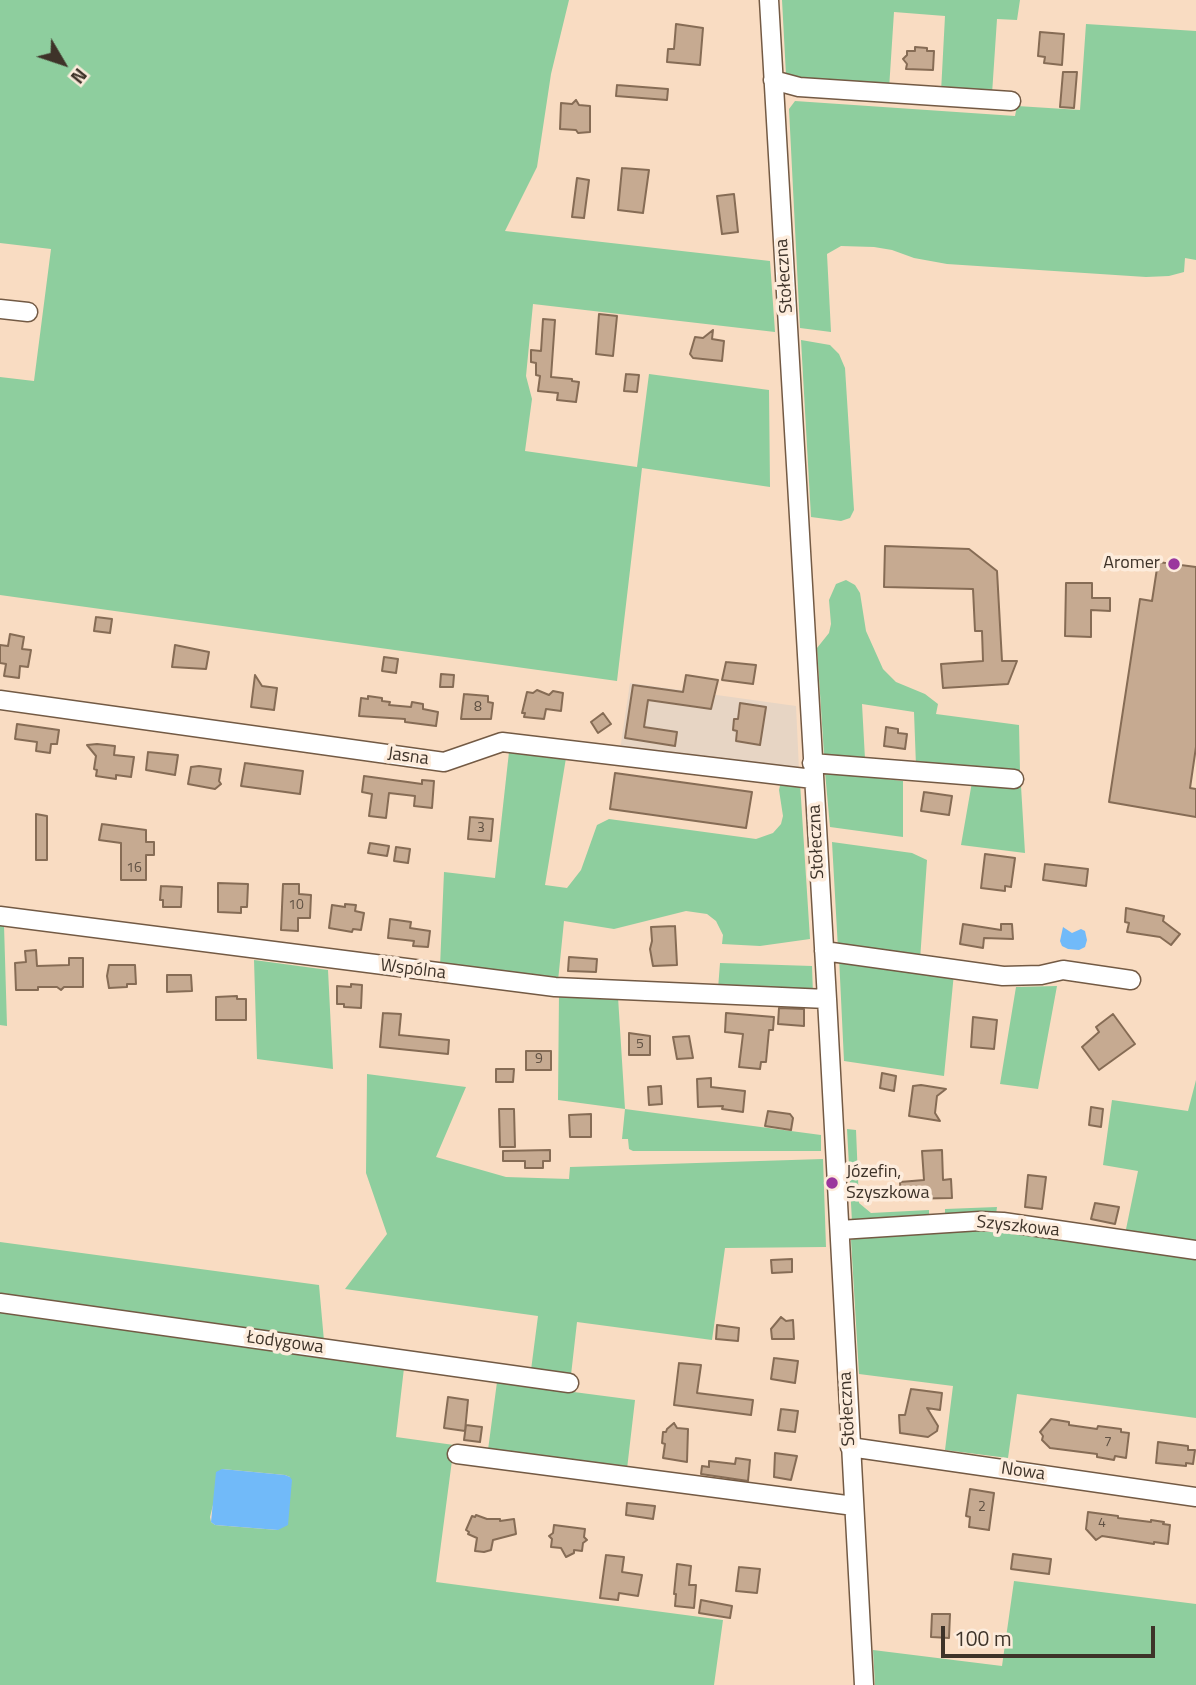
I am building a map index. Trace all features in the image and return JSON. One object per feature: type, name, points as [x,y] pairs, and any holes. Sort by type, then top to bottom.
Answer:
[{"type":"street","name":"Stołeczna","points":[[769,0],[864,1685]]},
{"type":"street","points":[[773,80],[799,87],[1012,101]]},
{"type":"street","points":[[0,309],[29,312]]},
{"type":"street","name":"Jasna","points":[[0,700],[444,762],[502,742],[813,771],[1014,779]]},
{"type":"street","name":"Wspólna","points":[[0,916],[555,988],[827,999]]},
{"type":"street","points":[[824,951],[1003,975],[1041,975],[1063,970],[1130,980]]},
{"type":"street","name":"Szyszkowa","points":[[840,1230],[980,1221],[1003,1222],[1196,1250]]},
{"type":"street","name":"Łodygowa","points":[[0,1303],[569,1383]]},
{"type":"street","name":"Nowa","points":[[850,1447],[1196,1497]]},
{"type":"street","points":[[457,1454],[854,1506]]},
{"type":"shaded area","points":[[630,683],[796,706],[799,770],[620,750]]},
{"type":"green space","points":[[0,0],[569,0],[551,74],[537,167],[505,231],[770,261],[775,332],[533,304],[526,376],[532,399],[525,451],[637,467],[649,374],[769,390],[770,487],[642,468],[617,681],[0,595],[0,377],[34,381],[51,249],[0,243]]},
{"type":"green space","points":[[782,0],[1020,0],[1017,20],[997,19],[992,94],[941,92],[945,16],[894,12],[889,89],[796,84],[786,75]]},
{"type":"green space","points":[[1086,24],[1196,31],[1196,260],[1185,258],[1184,272],[1146,277],[947,264],[914,258],[892,250],[841,246],[827,254],[831,332],[800,328],[789,109],[795,101],[1015,116],[1017,106],[1080,110]]},
{"type":"green space","points":[[801,340],[830,345],[839,354],[845,368],[854,510],[850,518],[841,521],[811,517]]},
{"type":"green space","points":[[846,580],[855,585],[860,593],[866,631],[883,669],[896,682],[925,694],[938,704],[936,714],[1019,725],[1020,771],[916,766],[914,712],[862,704],[865,759],[824,754],[817,648],[829,633],[829,600],[836,584]]},
{"type":"green space","points":[[509,752],[566,758],[545,885],[567,888],[581,870],[597,825],[609,819],[756,839],[773,833],[781,824],[781,781],[800,783],[810,939],[760,946],[722,944],[723,935],[716,921],[707,914],[686,911],[614,929],[564,921],[558,981],[440,967],[444,872],[495,878]]},
{"type":"green space","points":[[825,772],[903,781],[903,837],[830,827]]},
{"type":"green space","points":[[972,782],[1021,786],[1025,853],[961,845]]},
{"type":"green space","points":[[832,842],[912,853],[927,860],[920,960],[838,949]]},
{"type":"green space","points":[[0,925],[4,925],[7,1026],[0,1025]]},
{"type":"green space","points":[[839,957],[954,973],[944,1076],[844,1061]]},
{"type":"green space","points":[[254,960],[328,970],[333,1069],[257,1059]]},
{"type":"green space","points":[[720,963],[812,966],[813,995],[718,989]]},
{"type":"green space","points":[[1057,986],[1038,1089],[1000,1084],[1016,987]]},
{"type":"green space","points":[[559,993],[618,997],[625,1109],[558,1100]]},
{"type":"green space","points":[[367,1074],[466,1087],[436,1157],[506,1177],[569,1179],[570,1167],[823,1159],[826,1247],[725,1248],[712,1340],[577,1322],[571,1375],[531,1370],[538,1316],[345,1289],[387,1234],[366,1173]]},
{"type":"green space","points":[[1196,1080],[1196,1244],[1125,1234],[1138,1171],[1103,1165],[1112,1100],[1188,1111]]},
{"type":"green space","points":[[625,1109],[821,1135],[821,1151],[633,1151],[629,1149],[628,1139],[622,1139]]},
{"type":"green space","points":[[847,1129],[856,1130],[859,1203],[871,1213],[929,1210],[929,1217],[852,1222]]},
{"type":"green space","points":[[997,1207],[996,1215],[945,1217],[945,1209]]},
{"type":"green space","points":[[976,1227],[1196,1257],[1196,1418],[1017,1394],[1008,1458],[945,1450],[953,1386],[859,1374],[851,1240],[859,1237]]},
{"type":"green space","points":[[0,1242],[319,1285],[324,1341],[0,1295]]},
{"type":"green space","points":[[0,1312],[404,1368],[396,1437],[454,1445],[436,1582],[723,1620],[714,1685],[0,1685]],"holes":[[[222,1469],[290,1477],[278,1530],[215,1525],[211,1522]]]},
{"type":"green space","points":[[497,1382],[635,1400],[627,1469],[488,1450]]},
{"type":"green space","points":[[1014,1581],[1196,1604],[1196,1685],[875,1685],[873,1650],[1002,1666]]},
{"type":"water","points":[[1063,927],[1072,933],[1081,929],[1085,931],[1085,947],[1079,950],[1062,946],[1060,941]]},
{"type":"water","points":[[222,1469],[290,1477],[292,1480],[288,1525],[278,1530],[215,1525],[211,1522],[216,1472]]},
{"type":"building","points":[[676,24],[703,28],[700,65],[667,62],[668,49],[674,49]]},
{"type":"building","points":[[1040,32],[1064,34],[1062,65],[1044,63],[1045,57],[1038,56]]},
{"type":"building","points":[[915,47],[934,51],[933,70],[906,69],[907,64],[903,59],[907,51],[915,51]]},
{"type":"building","points":[[1063,72],[1077,72],[1074,108],[1060,107]]},
{"type":"building","points":[[617,85],[668,89],[667,100],[616,96]]},
{"type":"building","points":[[576,100],[579,105],[590,106],[590,132],[578,133],[576,130],[560,129],[561,103],[572,104]]},
{"type":"building","points":[[622,168],[649,170],[643,213],[618,210]]},
{"type":"building","points":[[577,178],[589,180],[584,218],[572,217]]},
{"type":"building","points":[[734,194],[738,232],[722,234],[717,196]]},
{"type":"building","points":[[599,314],[617,316],[613,356],[596,354]]},
{"type":"building","points":[[543,319],[555,320],[551,377],[579,382],[576,402],[557,400],[558,393],[538,391],[540,376],[536,375],[536,363],[531,362],[531,350],[541,351]]},
{"type":"building","points":[[713,330],[712,339],[724,341],[722,361],[693,358],[690,354],[695,337],[703,338]]},
{"type":"building","points":[[626,374],[639,375],[637,392],[624,391]]},
{"type":"building","points":[[885,546],[969,549],[997,571],[1002,661],[1017,661],[1008,684],[943,688],[941,664],[983,661],[982,631],[975,631],[973,589],[884,587]]},
{"type":"building","points":[[1158,562],[1196,567],[1196,747],[1190,788],[1196,789],[1196,817],[1109,802],[1140,599],[1152,601]]},
{"type":"building","points":[[1066,583],[1092,583],[1092,598],[1110,598],[1110,611],[1091,610],[1091,637],[1065,636]]},
{"type":"building","points":[[96,617],[112,619],[110,633],[94,631]]},
{"type":"building","points":[[10,634],[24,637],[22,649],[31,650],[28,667],[20,666],[19,678],[4,676],[6,664],[0,663],[0,645],[8,646]]},
{"type":"building","points":[[175,645],[209,652],[206,669],[172,667]]},
{"type":"building","points":[[384,657],[398,659],[396,673],[382,671]]},
{"type":"building","points":[[726,662],[756,665],[753,684],[722,680]]},
{"type":"building","points":[[441,674],[454,675],[453,687],[440,687]]},
{"type":"building","points":[[255,675],[262,686],[277,688],[274,710],[251,707]]},
{"type":"building","points":[[686,675],[718,680],[711,709],[648,700],[644,727],[677,732],[675,746],[625,738],[633,685],[683,692]]},
{"type":"building","points":[[537,690],[549,695],[553,691],[563,693],[561,711],[546,709],[544,719],[524,717],[525,713],[522,713],[527,692],[533,693]]},
{"type":"building","points":[[464,694],[488,696],[488,702],[493,703],[491,719],[461,719]]},
{"type":"building","points":[[368,696],[382,698],[382,701],[390,702],[389,705],[411,707],[412,702],[423,704],[423,709],[438,712],[436,726],[405,722],[405,719],[359,716],[361,698],[368,699]]},
{"type":"building","points":[[740,703],[766,707],[760,745],[736,741],[734,719],[738,719]]},
{"type":"building","points":[[603,713],[611,724],[598,733],[591,722]]},
{"type":"building","points":[[17,724],[59,730],[57,744],[51,744],[50,753],[36,751],[37,742],[15,739]]},
{"type":"building","points":[[886,727],[907,734],[905,749],[884,746]]},
{"type":"building","points":[[87,745],[115,746],[114,755],[134,757],[131,777],[116,775],[116,779],[96,776],[96,756]]},
{"type":"building","points":[[148,752],[178,755],[175,775],[146,770]]},
{"type":"building","points":[[245,763],[303,771],[300,794],[241,786]]},
{"type":"building","points":[[191,767],[221,769],[221,784],[215,789],[188,784]]},
{"type":"building","points":[[615,773],[752,792],[746,828],[610,809]]},
{"type":"building","points":[[364,776],[422,784],[422,780],[434,781],[432,808],[414,806],[415,796],[389,793],[386,818],[369,816],[372,794],[362,792]]},
{"type":"building","points":[[924,792],[952,796],[949,815],[921,811]]},
{"type":"building","points":[[36,814],[47,816],[47,860],[36,860]]},
{"type":"building","points":[[470,817],[493,819],[491,841],[468,839]]},
{"type":"building","points":[[102,824],[146,830],[146,842],[154,842],[154,855],[146,855],[146,880],[121,880],[121,843],[99,840]]},
{"type":"building","points":[[370,843],[389,846],[387,856],[368,853]]},
{"type":"building","points":[[396,847],[410,849],[408,863],[394,861]]},
{"type":"building","points":[[985,854],[1015,858],[1011,887],[1005,886],[1005,891],[981,888]]},
{"type":"building","points":[[1045,864],[1088,869],[1086,886],[1043,880]]},
{"type":"building","points":[[218,883],[248,884],[247,907],[241,907],[241,913],[218,912]]},
{"type":"building","points":[[283,884],[299,884],[299,894],[311,895],[310,918],[298,918],[298,931],[281,930]]},
{"type":"building","points":[[161,886],[182,887],[181,907],[163,907],[163,900],[160,900]]},
{"type":"building","points":[[345,904],[356,905],[355,911],[364,913],[361,930],[353,929],[352,932],[329,928],[332,905],[345,907]]},
{"type":"building","points":[[1126,908],[1164,916],[1163,921],[1180,934],[1171,945],[1160,937],[1127,932],[1129,923],[1125,922]]},
{"type":"building","points":[[390,919],[411,922],[410,928],[430,931],[428,947],[413,946],[414,941],[388,938]]},
{"type":"building","points":[[963,924],[1001,930],[1001,924],[1012,924],[1013,939],[984,938],[983,948],[960,944]]},
{"type":"building","points":[[675,926],[677,965],[653,966],[650,949],[651,927]]},
{"type":"building","points":[[36,950],[37,966],[69,965],[69,958],[83,958],[83,987],[16,990],[15,963],[26,962],[25,951]]},
{"type":"building","points":[[569,957],[597,959],[596,972],[568,971]]},
{"type":"building","points":[[109,965],[135,965],[136,984],[109,988]]},
{"type":"building","points":[[167,975],[191,975],[192,991],[167,992]]},
{"type":"building","points":[[351,984],[362,985],[361,1008],[337,1004],[337,986],[351,987]]},
{"type":"building","points":[[237,996],[237,999],[246,999],[246,1020],[216,1020],[216,997]]},
{"type":"building","points":[[779,1008],[804,1009],[804,1026],[778,1024]]},
{"type":"building","points":[[383,1013],[401,1014],[399,1035],[449,1040],[448,1054],[380,1047]]},
{"type":"building","points":[[726,1013],[774,1017],[773,1030],[769,1030],[766,1062],[761,1062],[760,1069],[739,1067],[743,1034],[725,1032]]},
{"type":"building","points":[[1113,1014],[1135,1044],[1099,1070],[1082,1047],[1099,1032],[1096,1027]]},
{"type":"building","points":[[973,1017],[997,1020],[994,1049],[971,1047]]},
{"type":"building","points":[[629,1033],[650,1036],[650,1055],[629,1055]]},
{"type":"building","points":[[689,1036],[693,1058],[677,1059],[673,1037]]},
{"type":"building","points":[[526,1051],[551,1051],[551,1070],[526,1070]]},
{"type":"building","points":[[496,1069],[514,1069],[513,1082],[496,1082]]},
{"type":"building","points":[[882,1073],[896,1076],[894,1091],[880,1088]]},
{"type":"building","points":[[711,1078],[711,1087],[745,1091],[743,1112],[722,1109],[723,1106],[698,1107],[697,1079]]},
{"type":"building","points":[[661,1086],[662,1104],[649,1105],[648,1087]]},
{"type":"building","points":[[913,1086],[946,1089],[937,1096],[935,1113],[940,1121],[909,1116]]},
{"type":"building","points":[[1091,1107],[1103,1109],[1101,1127],[1089,1125]]},
{"type":"building","points":[[499,1109],[514,1109],[515,1147],[500,1147]]},
{"type":"building","points":[[768,1111],[790,1114],[793,1118],[791,1130],[765,1126]]},
{"type":"building","points":[[591,1114],[591,1137],[570,1137],[569,1115]]},
{"type":"building","points":[[550,1150],[550,1161],[543,1161],[543,1168],[525,1168],[525,1161],[503,1161],[503,1151]]},
{"type":"building","points":[[942,1150],[943,1180],[951,1179],[952,1198],[901,1199],[900,1182],[924,1180],[922,1151]]},
{"type":"building","points":[[1028,1175],[1046,1177],[1042,1209],[1025,1207]]},
{"type":"building","points":[[1095,1203],[1119,1207],[1115,1224],[1091,1219]]},
{"type":"building","points":[[792,1259],[792,1272],[772,1273],[771,1260]]},
{"type":"building","points":[[781,1317],[786,1321],[793,1320],[794,1339],[772,1339],[771,1329]]},
{"type":"building","points":[[717,1325],[739,1328],[738,1341],[716,1339]]},
{"type":"building","points":[[774,1358],[798,1361],[795,1383],[771,1379]]},
{"type":"building","points":[[679,1363],[701,1365],[697,1393],[753,1400],[751,1415],[674,1405]]},
{"type":"building","points":[[911,1389],[942,1393],[940,1410],[927,1408],[938,1426],[937,1431],[928,1437],[900,1433],[899,1415],[905,1415]]},
{"type":"building","points":[[448,1397],[468,1400],[465,1431],[444,1428]]},
{"type":"building","points":[[781,1409],[798,1411],[795,1432],[778,1430]]},
{"type":"building","points":[[1051,1419],[1069,1422],[1069,1425],[1121,1429],[1121,1432],[1129,1433],[1126,1458],[1115,1456],[1114,1460],[1097,1457],[1097,1454],[1050,1448],[1042,1440],[1040,1432]]},
{"type":"building","points":[[674,1423],[677,1428],[688,1429],[687,1462],[663,1458],[663,1432]]},
{"type":"building","points":[[466,1425],[482,1427],[480,1442],[464,1440]]},
{"type":"building","points":[[1158,1442],[1188,1446],[1188,1450],[1195,1450],[1193,1464],[1186,1463],[1186,1466],[1156,1463]]},
{"type":"building","points":[[775,1453],[797,1456],[791,1480],[774,1477]]},
{"type":"building","points":[[736,1458],[750,1460],[748,1481],[701,1474],[702,1466],[709,1467],[709,1461],[735,1464]]},
{"type":"building","points":[[970,1489],[994,1493],[989,1530],[969,1527],[970,1517],[966,1516]]},
{"type":"building","points":[[627,1503],[655,1506],[653,1519],[626,1515]]},
{"type":"building","points":[[1088,1512],[1164,1522],[1163,1524],[1170,1525],[1168,1544],[1102,1536],[1096,1540],[1086,1529]]},
{"type":"building","points":[[472,1516],[500,1521],[514,1519],[516,1534],[493,1540],[491,1550],[475,1551],[477,1538],[466,1530]]},
{"type":"building","points":[[554,1525],[585,1529],[584,1537],[587,1540],[583,1543],[582,1551],[574,1550],[574,1553],[566,1557],[561,1548],[551,1547],[552,1539],[549,1536],[553,1533]]},
{"type":"building","points":[[1013,1554],[1051,1559],[1049,1574],[1011,1569]]},
{"type":"building","points":[[606,1555],[624,1557],[622,1572],[642,1575],[638,1596],[619,1593],[618,1600],[600,1598]]},
{"type":"building","points":[[677,1564],[691,1566],[689,1585],[696,1585],[694,1608],[675,1606]]},
{"type":"building","points":[[739,1567],[760,1569],[757,1593],[736,1591]]},
{"type":"building","points":[[701,1600],[732,1606],[730,1618],[699,1613]]},
{"type":"building","points":[[932,1614],[950,1614],[949,1638],[931,1637]]},
{"type":"place","name":"Aromer","points":[[1174,564]]},
{"type":"place","name":"Józefin, Szyszkowa","points":[[832,1183]]}]
